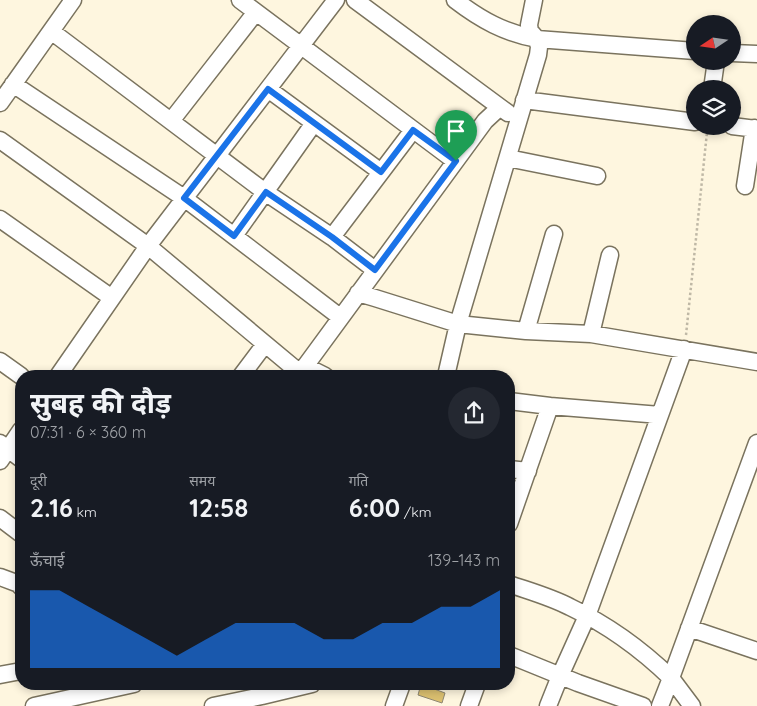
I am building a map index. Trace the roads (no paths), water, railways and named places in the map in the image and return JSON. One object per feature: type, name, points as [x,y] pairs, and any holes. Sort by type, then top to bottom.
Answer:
[{"type":"street","points":[[0,103],[73,0]]},
{"type":"street","points":[[240,0],[456,161]]},
{"type":"street","points":[[62,370],[148,246],[336,0]]},
{"type":"street","points":[[355,0],[500,108],[519,120]]},
{"type":"street","points":[[455,0],[469,11],[516,35],[537,39],[686,49]]},
{"type":"street","points":[[447,370],[458,324],[538,55],[537,39],[530,31],[529,25],[534,0]]},
{"type":"street","points":[[171,120],[256,12]]},
{"type":"street","points":[[51,31],[266,192],[332,237],[375,270]]},
{"type":"street","points":[[741,53],[757,54]]},
{"type":"street","points":[[13,84],[184,198],[340,317]]},
{"type":"street","points":[[268,89],[381,172]]},
{"type":"street","points":[[524,100],[686,121]]},
{"type":"street","points":[[302,370],[485,121],[500,108]]},
{"type":"street","points":[[234,236],[314,123]]},
{"type":"street","points":[[741,127],[756,128],[745,186]]},
{"type":"street","points":[[332,237],[413,130]]},
{"type":"street","points":[[0,140],[148,246],[298,370]]},
{"type":"street","points":[[508,158],[597,176]]},
{"type":"street","points":[[0,219],[112,298]]},
{"type":"street","points":[[526,331],[554,234]]},
{"type":"street","points":[[591,334],[610,255]]},
{"type":"street","points":[[358,294],[458,324],[526,331],[591,334],[757,362]]},
{"type":"street","points":[[246,370],[266,344]]},
{"type":"street","points":[[548,706],[587,616],[684,349]]},
{"type":"street","points":[[0,361],[15,372]]},
{"type":"street","points":[[515,402],[660,416]]},
{"type":"street","points":[[515,507],[550,406]]},
{"type":"street","points":[[15,437],[3,451],[15,456]]},
{"type":"street","points":[[660,706],[757,443]]},
{"type":"street","points":[[515,470],[528,471]]},
{"type":"street","points":[[0,518],[15,529]]},
{"type":"street","points":[[0,577],[15,583]]},
{"type":"street","points":[[515,586],[569,606],[609,628],[655,662],[671,678],[692,706]]},
{"type":"street","points":[[689,628],[757,651]]},
{"type":"street","points":[[515,657],[643,706]]},
{"type":"street","points":[[0,675],[15,672]]},
{"type":"street","points":[[34,706],[84,690]]},
{"type":"street","points":[[213,706],[287,690]]},
{"type":"street","points":[[394,706],[400,690]]},
{"type":"street","points":[[468,706],[475,690]]}]
